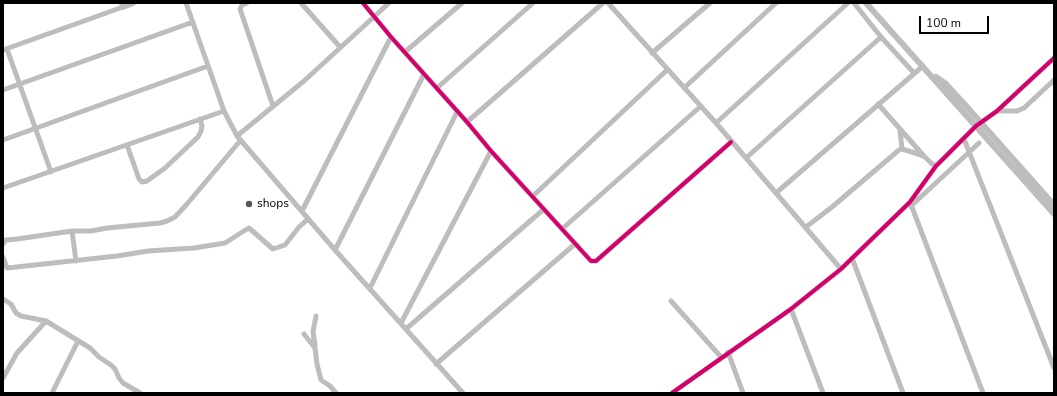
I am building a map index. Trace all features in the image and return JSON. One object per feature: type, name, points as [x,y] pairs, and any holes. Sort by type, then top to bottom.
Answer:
[{"type":"street","points":[[51,172],[5,49],[122,5],[133,3]]},
{"type":"street","points":[[186,3],[224,111],[239,139],[335,250],[463,393]]},
{"type":"street","points":[[247,3],[242,5],[240,9],[273,106]]},
{"type":"street","points":[[301,3],[340,47]]},
{"type":"street","points":[[363,3],[457,112],[468,122],[491,151],[591,261],[596,261],[731,142]]},
{"type":"street","points":[[3,244],[6,240],[72,231],[91,231],[160,223],[175,217],[239,139],[273,106],[304,81],[389,3]]},
{"type":"street","points":[[405,52],[462,3]]},
{"type":"street","points":[[437,88],[533,3]]},
{"type":"street","points":[[468,122],[603,3]]},
{"type":"street","points":[[608,3],[716,123],[841,269]]},
{"type":"street","points":[[652,53],[710,3]]},
{"type":"street","points":[[684,88],[776,3]]},
{"type":"street","points":[[716,123],[848,3]]},
{"type":"street","points":[[854,3],[914,74]]},
{"type":"street","points":[[866,3],[1054,205]]},
{"type":"street","points":[[3,90],[193,22]]},
{"type":"street","points":[[302,211],[391,37]]},
{"type":"street","points":[[746,158],[882,37]]},
{"type":"street","points":[[910,204],[936,166],[978,124],[997,111],[1054,58]]},
{"type":"street","points":[[3,140],[208,66]]},
{"type":"street","points":[[776,193],[923,66]]},
{"type":"street","points":[[533,196],[667,70]]},
{"type":"street","points":[[335,250],[424,74]]},
{"type":"street","points":[[997,111],[1017,111],[1024,108],[1054,80]]},
{"type":"street","points":[[878,104],[931,163],[936,166]]},
{"type":"street","points":[[562,228],[701,106]]},
{"type":"street","points":[[3,188],[224,111]]},
{"type":"street","points":[[370,288],[457,112]]},
{"type":"street","points":[[127,145],[139,179],[142,182],[148,181],[198,137],[202,131],[200,119]]},
{"type":"street","points":[[978,124],[1054,214]]},
{"type":"street","points":[[900,129],[902,148]]},
{"type":"street","points":[[964,138],[1054,368]]},
{"type":"street","points":[[672,393],[728,352],[791,309],[841,269],[910,204],[979,143]]},
{"type":"street","points":[[902,148],[926,157]]},
{"type":"street","points":[[806,227],[832,207],[895,152],[902,148]]},
{"type":"street","points":[[401,323],[491,151]]},
{"type":"street","points":[[910,204],[983,393]]},
{"type":"street","points":[[406,329],[544,209]]},
{"type":"street","points":[[3,257],[7,268],[76,261],[225,243],[249,228],[273,249],[285,245],[308,218]]},
{"type":"street","points":[[72,231],[76,261]]},
{"type":"street","points":[[436,364],[575,244]]},
{"type":"street","points":[[852,258],[903,393]]},
{"type":"street","points":[[3,299],[11,304],[16,313],[21,316],[46,322],[90,348],[115,369],[119,378],[123,382],[140,393]]},
{"type":"street","points":[[671,301],[721,357]]},
{"type":"street","points":[[791,309],[823,393]]},
{"type":"street","points":[[316,316],[312,336],[316,348],[317,364],[321,380],[330,386],[336,393]]},
{"type":"street","points":[[3,378],[17,353],[46,322]]},
{"type":"street","points":[[304,334],[316,348]]},
{"type":"street","points":[[52,393],[63,374],[78,341]]},
{"type":"street","points":[[728,352],[743,393]]},
{"type":"cycle path","points":[[363,3],[491,151],[591,261],[596,261],[731,142]]},
{"type":"cycle path","points":[[672,393],[791,309],[841,269],[910,202],[936,166],[976,126],[997,111],[1054,58]]},
{"type":"place","name":"shops","points":[[249,204]]}]
